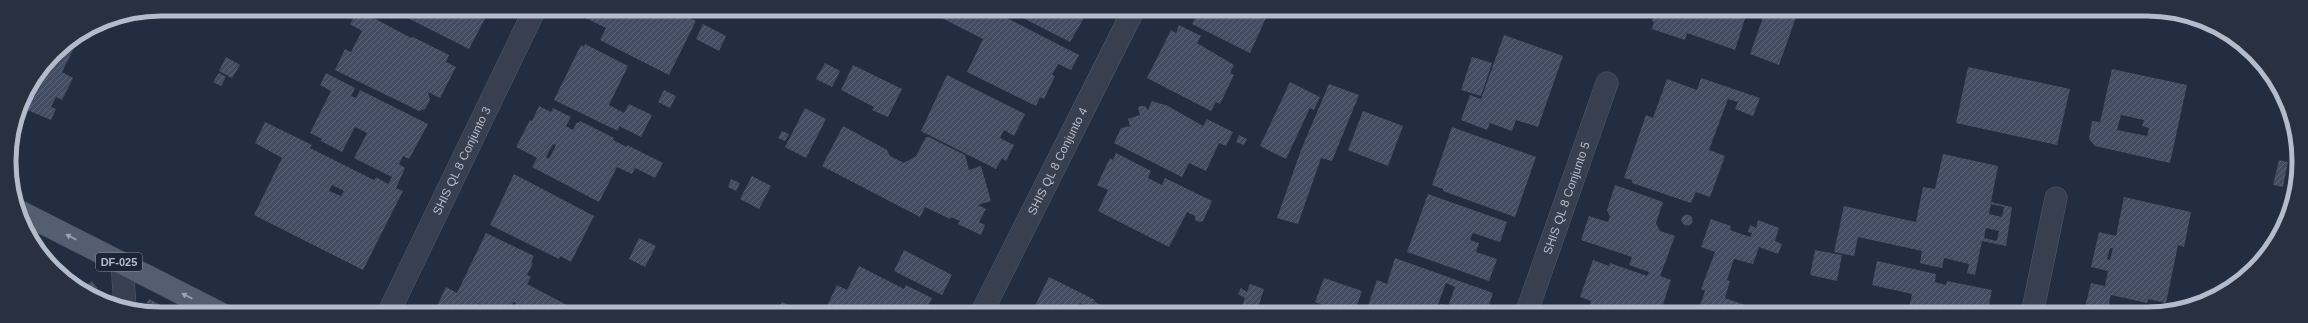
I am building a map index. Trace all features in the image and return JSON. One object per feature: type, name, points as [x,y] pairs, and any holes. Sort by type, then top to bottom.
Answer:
[{"type":"main road","name":"DF-025","points":[[26,215],[208,307]]},
{"type":"street","name":"SHIS QL 8 Conjunto 3","points":[[391,307],[532,16]]},
{"type":"street","name":"SHIS QL 8 Conjunto 4","points":[[985,307],[1130,16]]},
{"type":"street","name":"SHIS QL 8 Conjunto 5","points":[[1528,307],[1606,83]]},
{"type":"street","points":[[2033,307],[2056,198]]},
{"type":"street","points":[[122,263],[125,302]]},
{"type":"building","points":[[352,16],[370,16],[411,38],[413,37],[449,55],[446,62],[456,67],[440,98],[428,92],[430,100],[425,109],[419,111],[335,70],[345,49],[351,52],[362,31],[350,24],[354,17]]},
{"type":"building","points":[[404,16],[486,16],[469,49]]},
{"type":"building","points":[[582,16],[686,16],[696,21],[669,75],[600,40],[606,28]]},
{"type":"building","points":[[938,16],[1003,16],[1079,55],[1071,70],[1058,64],[1052,75],[1055,76],[1044,99],[1040,97],[1036,106],[967,72],[983,39]]},
{"type":"building","points":[[1019,16],[1085,16],[1070,42]]},
{"type":"building","points":[[1196,16],[1267,16],[1250,53],[1192,24]]},
{"type":"building","points":[[1651,16],[1746,16],[1735,50],[1687,33],[1685,40],[1652,29],[1654,22],[1652,21],[1653,17]]},
{"type":"building","points":[[1764,16],[1796,16],[1779,65],[1750,54]]},
{"type":"building","points":[[703,24],[726,36],[719,51],[696,39]]},
{"type":"building","points":[[1179,25],[1201,36],[1197,43],[1234,65],[1230,73],[1234,75],[1220,104],[1216,102],[1211,111],[1147,78],[1171,30],[1176,33]]},
{"type":"building","points":[[105,27],[103,32],[99,30]]},
{"type":"building","points":[[1504,35],[1563,56],[1538,127],[1516,120],[1512,131],[1490,123],[1487,130],[1461,120],[1470,95],[1481,99]]},
{"type":"building","points":[[585,44],[628,66],[609,105],[624,113],[629,104],[652,115],[641,137],[619,126],[618,131],[554,100],[581,45],[584,47]]},
{"type":"building","points":[[72,47],[74,48],[62,72],[73,78],[62,100],[56,97],[51,107],[56,109],[51,120],[26,109],[35,89],[46,73]]},
{"type":"building","points":[[226,57],[240,65],[232,78],[219,71]]},
{"type":"building","points":[[1472,57],[1492,63],[1481,96],[1461,90]]},
{"type":"building","points":[[825,63],[840,71],[832,87],[816,79]]},
{"type":"building","points":[[853,65],[902,89],[888,117],[872,110],[874,107],[841,90]]},
{"type":"building","points":[[1968,67],[2070,89],[2057,145],[1956,123]]},
{"type":"building","points":[[2112,69],[2187,85],[2170,163],[2095,146],[2089,139],[2092,121],[2100,122]],"holes":[[[2121,115],[2144,120],[2142,126],[2149,128],[2147,136],[2117,130]]]},
{"type":"building","points":[[219,73],[226,77],[221,86],[213,82]]},
{"type":"building","points":[[326,73],[355,88],[351,96],[356,98],[360,90],[428,124],[409,159],[403,156],[399,164],[405,168],[396,188],[403,191],[363,270],[254,215],[282,158],[255,143],[265,122],[312,145],[310,148],[374,180],[376,177],[388,184],[392,177],[354,158],[367,133],[355,127],[342,152],[321,141],[322,139],[310,133],[331,91],[320,85]],"holes":[[[332,185],[344,191],[341,196],[329,191]]]},
{"type":"building","points":[[947,75],[1025,114],[1014,136],[1004,130],[1000,138],[1014,145],[1006,161],[1002,158],[996,169],[921,131]]},
{"type":"building","points":[[1701,78],[1760,98],[1753,116],[1735,109],[1738,102],[1728,99],[1709,150],[1725,156],[1710,197],[1696,192],[1691,203],[1632,183],[1632,180],[1624,178],[1646,115],[1653,118],[1667,79],[1697,90]]},
{"type":"building","points":[[1290,82],[1320,97],[1314,110],[1310,108],[1286,159],[1260,146]]},
{"type":"building","points":[[1329,84],[1359,95],[1332,161],[1321,158],[1298,224],[1277,218],[1301,150]]},
{"type":"building","points":[[664,90],[676,96],[670,108],[658,102]]},
{"type":"building","points":[[1152,101],[1168,106],[1203,126],[1207,119],[1233,132],[1226,146],[1219,143],[1206,171],[1189,163],[1182,177],[1114,143],[1121,128],[1130,126],[1128,119],[1140,115],[1138,108],[1140,106],[1145,106],[1148,110]]},
{"type":"building","points":[[539,106],[551,112],[553,108],[571,117],[566,126],[573,130],[577,122],[579,123],[580,121],[614,138],[613,140],[627,147],[627,145],[663,163],[655,178],[635,168],[632,174],[617,167],[599,202],[532,167],[537,158],[516,147],[530,120],[532,121]],"holes":[[[553,144],[556,145],[549,159],[546,157]]]},
{"type":"building","points":[[805,108],[826,119],[806,158],[785,147]]},
{"type":"building","points":[[1363,111],[1403,126],[1388,166],[1348,150]]},
{"type":"building","points":[[843,126],[887,150],[890,156],[904,163],[916,156],[926,137],[929,137],[965,155],[969,170],[981,166],[991,201],[978,205],[986,209],[979,222],[985,225],[981,235],[958,224],[960,221],[951,217],[950,219],[925,207],[920,217],[822,166]]},
{"type":"building","points":[[1452,127],[1536,157],[1515,217],[1443,191],[1443,189],[1432,185]]},
{"type":"building","points":[[782,131],[789,134],[785,141],[778,138]]},
{"type":"building","points":[[1239,135],[1247,139],[1244,145],[1236,142]]},
{"type":"building","points":[[1116,153],[1151,171],[1148,178],[1162,185],[1165,178],[1212,201],[1203,221],[1199,222],[1195,220],[1195,216],[1187,212],[1169,247],[1098,211],[1108,190],[1097,185],[1110,158],[1113,160]]},
{"type":"building","points":[[1943,154],[1998,166],[1991,202],[2012,207],[2006,246],[1982,241],[1975,275],[1967,273],[1969,264],[1944,258],[1942,268],[1923,264],[1920,263],[1922,251],[1858,237],[1854,256],[1834,252],[1844,206],[1916,222],[1923,187],[1935,189]],"holes":[[[1991,204],[2004,207],[2002,217],[1989,214]],[[1986,228],[1999,231],[1997,241],[1984,238]]]},
{"type":"building","points":[[2279,160],[2288,162],[2283,187],[2273,185]]},
{"type":"building","points":[[514,174],[594,216],[571,262],[560,256],[559,259],[490,225]]},
{"type":"building","points":[[752,176],[771,186],[759,209],[740,199]]},
{"type":"building","points":[[731,179],[740,183],[736,191],[728,187]]},
{"type":"building","points":[[1615,185],[1663,202],[1656,223],[1660,231],[1675,236],[1660,276],[1671,280],[1662,307],[1589,307],[1591,301],[1580,297],[1593,260],[1609,266],[1610,263],[1647,276],[1649,272],[1629,265],[1632,257],[1581,240],[1589,216],[1608,222],[1610,217],[1607,210]]},
{"type":"building","points":[[1428,194],[1507,222],[1500,242],[1473,233],[1470,240],[1479,243],[1476,252],[1497,259],[1489,281],[1407,252]]},
{"type":"building","points":[[2124,197],[2191,212],[2184,247],[2178,245],[2166,303],[2148,299],[2147,303],[2111,295],[2108,307],[2085,307],[2091,283],[2105,286],[2108,271],[2091,267],[2099,232],[2116,236]],"holes":[[[2110,248],[2113,248],[2110,260],[2107,259]]]},
{"type":"building","points":[[1687,214],[1691,216],[1693,220],[1691,224],[1687,226],[1683,224],[1681,220],[1683,216]]},
{"type":"building","points":[[1711,219],[1731,226],[1730,230],[1750,237],[1752,233],[1748,232],[1750,225],[1756,228],[1758,220],[1779,228],[1775,241],[1782,244],[1778,254],[1759,247],[1753,264],[1734,259],[1727,280],[1730,281],[1725,298],[1751,307],[1699,307],[1705,291],[1701,289],[1715,252],[1701,247]]},
{"type":"building","points":[[486,233],[534,256],[531,262],[533,263],[527,275],[531,277],[527,284],[571,307],[514,307],[516,303],[513,302],[511,307],[485,307],[468,298],[484,307],[436,307],[446,287],[457,293]]},
{"type":"building","points":[[639,238],[656,246],[645,267],[629,259]]},
{"type":"building","points":[[904,250],[952,275],[942,295],[894,271]]},
{"type":"building","points":[[1815,250],[1842,255],[1837,281],[1810,275]]},
{"type":"building","points":[[1395,258],[1493,293],[1488,307],[1440,307],[1441,304],[1448,306],[1455,287],[1446,283],[1437,307],[1367,307],[1377,280],[1387,284]]},
{"type":"building","points":[[1877,261],[1936,274],[1935,282],[1946,285],[1947,281],[1992,290],[1988,307],[1909,307],[1912,294],[1872,285]]},
{"type":"building","points":[[859,266],[904,289],[906,285],[932,298],[928,307],[826,307],[837,285],[847,290]]},
{"type":"building","points":[[1049,277],[1095,300],[1092,307],[1080,303],[1078,307],[1034,307]]},
{"type":"building","points":[[1324,278],[1362,291],[1356,307],[1328,307],[1315,302]]},
{"type":"building","points":[[92,281],[101,294],[89,288],[86,286]]},
{"type":"building","points":[[1250,284],[1264,289],[1258,307],[1242,307],[1245,298],[1238,294],[1241,288],[1247,292]]},
{"type":"building","points":[[149,299],[164,307],[152,307],[145,306]]},
{"type":"building","points":[[782,302],[792,307],[780,307]]},
{"type":"building","points":[[1095,302],[1105,307],[1092,307]]}]
